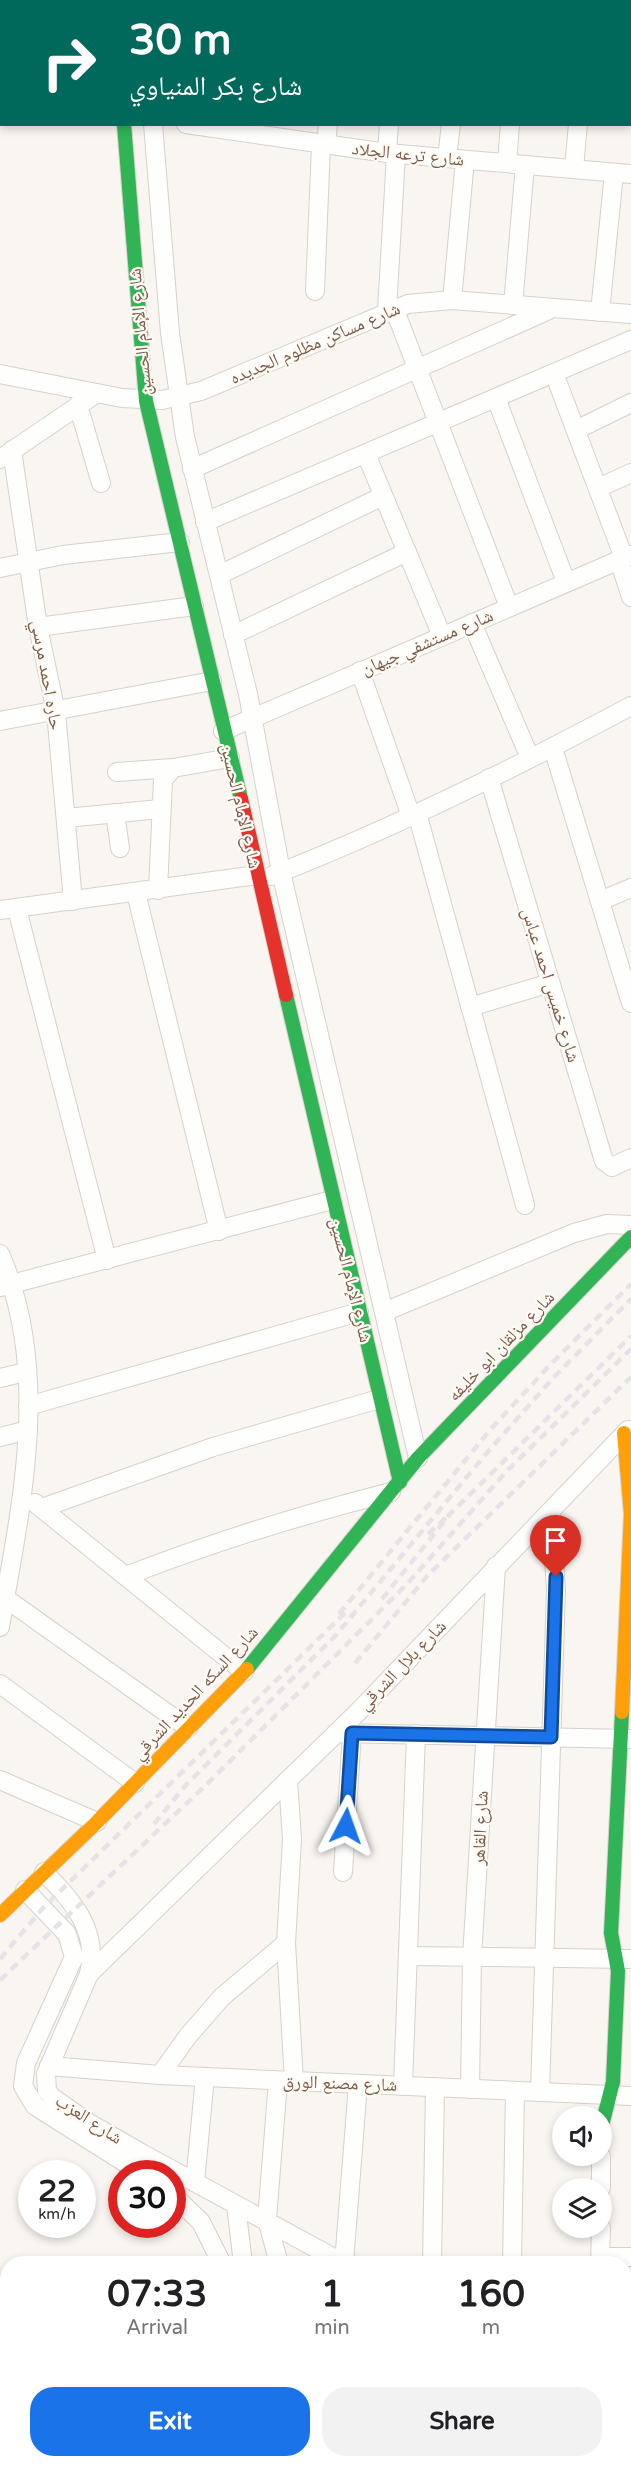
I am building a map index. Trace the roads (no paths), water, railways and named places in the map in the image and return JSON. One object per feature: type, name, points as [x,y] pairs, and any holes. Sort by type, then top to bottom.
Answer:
[{"type":"street","name":"شارع الإمام الحسين","points":[[124,126],[146,401],[379,1398],[396,1486]]},
{"type":"street","name":"شارع الإمام الحسين","points":[[153,126],[170,333],[178,398],[192,469],[253,717],[281,872],[418,1458]]},
{"type":"street","name":"شارع ترعه الجلاد","points":[[208,126],[264,131],[324,145],[392,153],[623,174]]},
{"type":"street","points":[[315,291],[324,145],[328,126]]},
{"type":"street","points":[[389,126],[392,153],[390,310],[417,369],[509,607]]},
{"type":"street","points":[[450,126],[456,159],[452,300]]},
{"type":"street","points":[[510,126],[516,164],[513,305]]},
{"type":"street","points":[[574,168],[578,126]]},
{"type":"street","points":[[600,312],[623,174]]},
{"type":"street","name":"شارع مساكن مظلوم الجديده","points":[[0,374],[146,401],[178,398],[201,391],[390,310],[422,302],[452,300],[631,314]]},
{"type":"street","points":[[192,469],[550,309]]},
{"type":"street","points":[[205,522],[631,340]]},
{"type":"street","points":[[554,373],[625,558],[631,597]]},
{"type":"street","points":[[6,454],[97,393]]},
{"type":"street","points":[[496,398],[566,582]]},
{"type":"street","points":[[576,430],[631,403]]},
{"type":"street","points":[[78,405],[101,483]]},
{"type":"street","name":"حاره احمد مرسي","points":[[6,454],[29,561],[38,627],[56,712],[73,901]]},
{"type":"street","points":[[366,454],[442,636]]},
{"type":"street","points":[[598,489],[631,473]]},
{"type":"street","points":[[219,575],[383,496]]},
{"type":"street","points":[[0,568],[29,561],[180,542]]},
{"type":"street","points":[[233,635],[407,552]]},
{"type":"street","name":"شارع مستشفي جيهان","points":[[223,730],[625,558]]},
{"type":"street","points":[[38,627],[195,606]]},
{"type":"street","points":[[472,623],[530,758]]},
{"type":"street","points":[[360,671],[414,814],[525,1205]]},
{"type":"street","points":[[0,721],[212,681]]},
{"type":"street","points":[[107,1260],[8,910],[258,878],[281,872],[414,814],[553,748],[631,706]]},
{"type":"street","points":[[553,748],[631,1003]]},
{"type":"street","points":[[117,772],[173,768],[230,758]]},
{"type":"street","points":[[158,890],[163,780],[173,768]]},
{"type":"street","name":"شارع خميس احمد عباس","points":[[489,778],[604,1161],[612,1167],[631,1158]]},
{"type":"street","points":[[66,818],[160,809]]},
{"type":"street","points":[[115,813],[120,848]]},
{"type":"street","points":[[600,901],[631,888]]},
{"type":"street","points":[[136,894],[219,1231]]},
{"type":"street","points":[[470,1007],[550,983]]},
{"type":"street","points":[[6,1285],[332,1200]]},
{"type":"street","points":[[384,1312],[574,1233],[607,1224],[631,1225]]},
{"type":"street","name":"شارع مزلقان ابو خليفه","points":[[396,1486],[418,1458],[631,1238]]},
{"type":"street","points":[[0,1254],[6,1285],[20,1314],[28,1406],[22,1498],[9,1528],[4,1577],[5,1598],[0,1627]]},
{"type":"street","points":[[28,1406],[359,1312]]},
{"type":"street","points":[[0,1378],[26,1372]]},
{"type":"street","points":[[42,1508],[213,1447],[379,1398]]},
{"type":"street","points":[[0,1437],[28,1431]]},
{"type":"street","points":[[606,2106],[614,2071],[618,1971],[623,1959],[611,1933],[626,1739],[631,1514],[628,1434]]},
{"type":"street","name":"شارع بلال الشرقي","points":[[89,1974],[288,1780],[344,1733],[496,1566],[628,1434]]},
{"type":"street","points":[[126,1576],[237,1536],[396,1486]]},
{"type":"street","name":"شارع السكه الحديد الشرقي","points":[[0,1914],[97,1822],[244,1672],[396,1486]]},
{"type":"street","points":[[22,1498],[42,1508],[244,1672]]},
{"type":"street","points":[[540,2092],[556,1590],[551,1511]]},
{"type":"street","name":"شارع القاهر","points":[[470,2089],[472,1957],[496,1566]]},
{"type":"street","points":[[5,1598],[188,1728]]},
{"type":"street","points":[[0,1684],[135,1783]]},
{"type":"street","points":[[343,1872],[344,1733],[626,1739]]},
{"type":"street","points":[[403,2086],[416,1734]]},
{"type":"street","points":[[0,1780],[97,1822]]},
{"type":"street","points":[[277,2256],[267,2219],[286,2081],[286,1943],[292,1839],[288,1780]]},
{"type":"street","name":"شارع العزب","points":[[44,1872],[70,1899],[86,1923],[92,1944],[89,1974],[46,2074],[47,2091],[58,2103],[236,2205],[267,2219],[333,2256]]},
{"type":"street","points":[[26,1890],[67,1934],[74,1958],[26,2063],[22,2074],[23,2086],[35,2106],[121,2160]]},
{"type":"street","points":[[160,2075],[188,2036],[222,1997],[286,1943]]},
{"type":"street","points":[[408,1956],[623,1959]]},
{"type":"street","name":"شارع مصنع الورق","points":[[49,2066],[160,2075],[631,2096]]},
{"type":"street","points":[[195,2182],[205,2077]]},
{"type":"street","points":[[346,2256],[358,2084]]},
{"type":"street","points":[[432,2256],[435,2087]]},
{"type":"street","points":[[513,2256],[515,2091]]},
{"type":"street","points":[[236,2205],[242,2256]]},
{"type":"street","points":[[186,2208],[201,2222],[218,2256]]},
{"type":"street","points":[[600,2256],[601,2238]]},
{"type":"railway","points":[[339,1614],[490,1430],[548,1367],[631,1284]]},
{"type":"railway","points":[[154,1824],[185,1786],[336,1635],[485,1455],[555,1376],[631,1299]]},
{"type":"railway","points":[[382,1599],[450,1514],[631,1336]]},
{"type":"railway","points":[[0,1980],[206,1785],[407,1584],[507,1471],[631,1349]]},
{"type":"railway","points":[[355,1663],[429,1574],[631,1377]]},
{"type":"railway","points":[[428,1534],[450,1514]]},
{"type":"railway","points":[[0,1959],[43,1908],[348,1610]]}]
